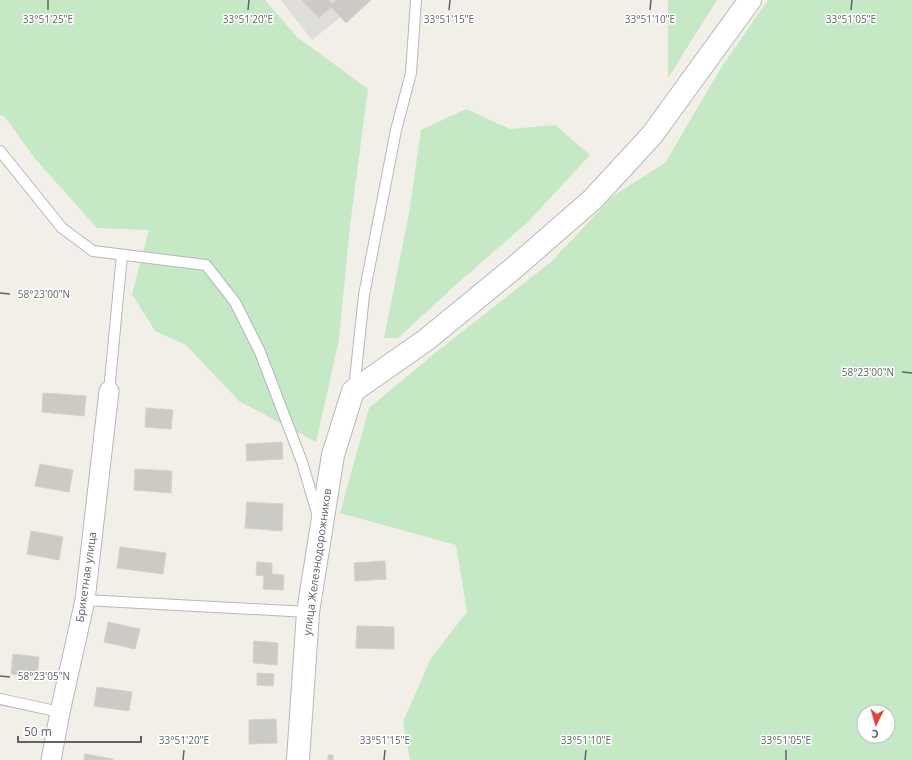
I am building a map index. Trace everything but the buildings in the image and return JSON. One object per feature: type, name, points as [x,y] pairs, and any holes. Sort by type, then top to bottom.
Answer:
[{"type":"street","points":[[353,391],[426,340],[515,267],[593,199],[652,135],[750,0]]},
{"type":"street","name":"Брикетная улица","points":[[51,760],[84,600],[109,391]]},
{"type":"street","name":"улица Железнодорожников","points":[[298,760],[308,612],[333,455],[353,391]]},
{"type":"lane","points":[[353,391],[364,295],[396,130],[411,73],[416,0]]},
{"type":"lane","points":[[0,151],[62,228],[93,251],[206,265],[235,302],[260,352],[302,462],[321,528]]},
{"type":"lane","points":[[109,391],[122,255]]},
{"type":"lane","points":[[84,600],[308,612]]},
{"type":"lane","points":[[0,699],[60,712]]},
{"type":"shaded area","points":[[281,0],[362,0],[312,40]]},
{"type":"green space","points":[[0,0],[265,0],[297,37],[368,89],[350,225],[339,340],[316,442],[239,401],[186,345],[155,331],[132,294],[149,230],[97,228],[37,161],[4,116],[0,115]]},
{"type":"green space","points":[[668,0],[717,0],[668,78]]},
{"type":"green space","points":[[768,0],[912,0],[912,760],[410,760],[403,722],[431,658],[467,612],[456,545],[340,513],[369,408],[439,350],[551,262],[613,196],[665,163],[721,68]]},
{"type":"green space","points":[[466,109],[510,129],[555,125],[590,155],[528,222],[460,281],[398,338],[384,338],[409,214],[421,130]]}]
